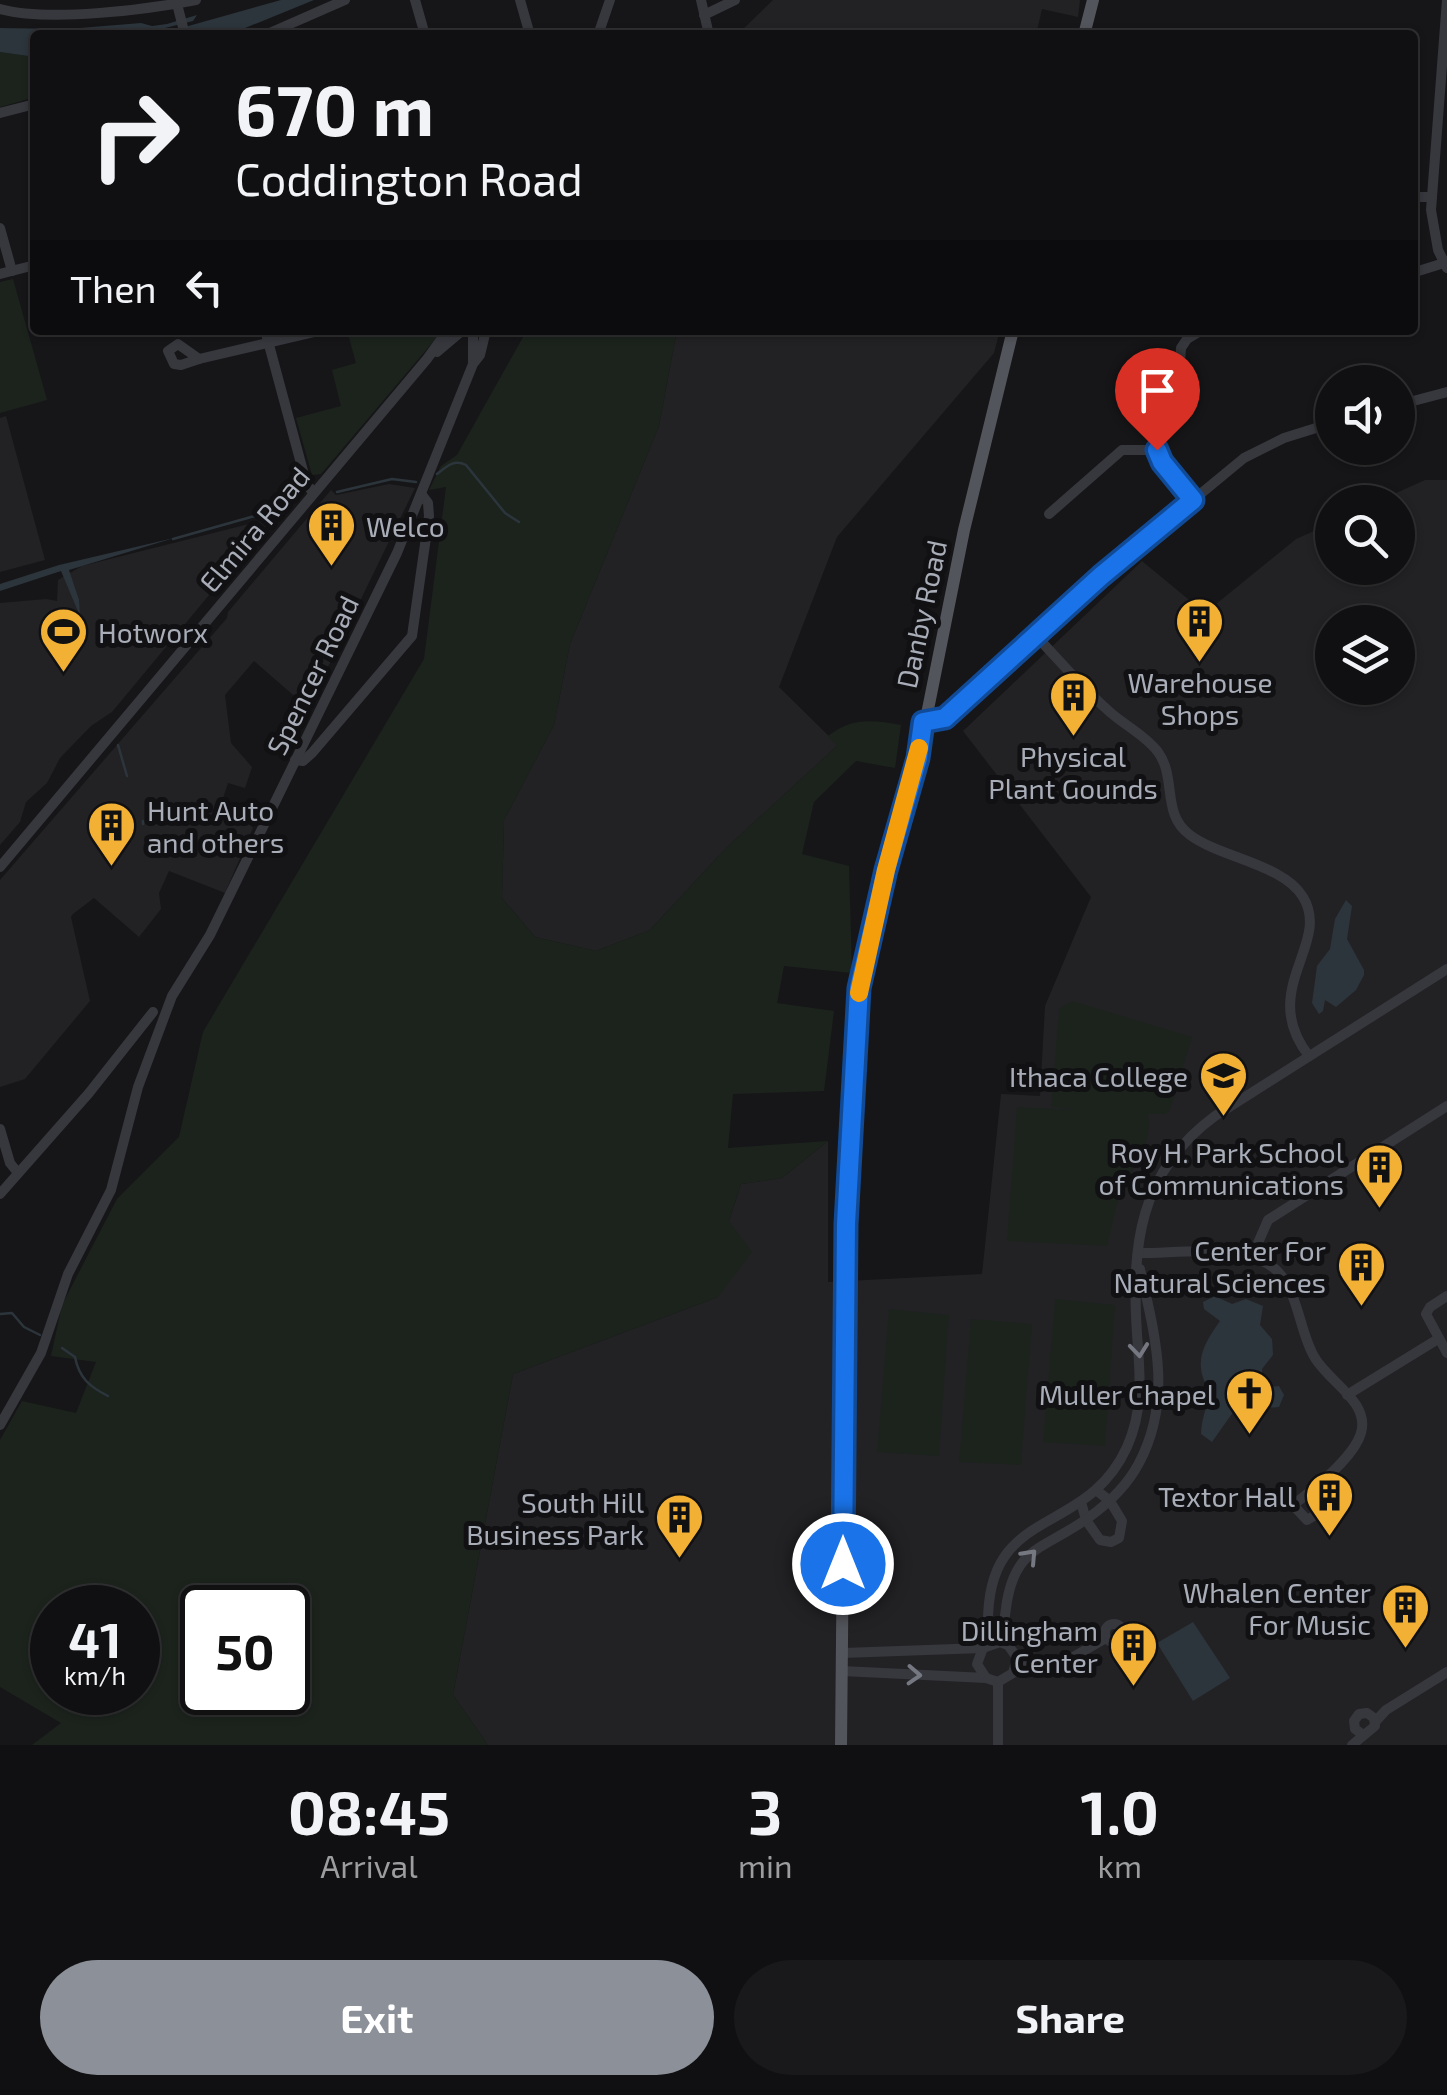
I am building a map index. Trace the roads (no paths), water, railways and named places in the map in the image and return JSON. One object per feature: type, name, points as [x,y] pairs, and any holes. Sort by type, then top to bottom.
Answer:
[{"type":"main road","points":[[1085,30],[1093,0]]},
{"type":"main road","name":"Danby Road","points":[[841,1745],[846,1224],[859,988],[886,870],[918,758],[964,530],[1012,335]]},
{"type":"street","points":[[0,9],[61,13],[177,6],[196,0]]},
{"type":"street","points":[[277,30],[346,0]]},
{"type":"street","points":[[415,0],[424,30]]},
{"type":"street","points":[[520,0],[529,30]]},
{"type":"street","points":[[600,30],[610,0]]},
{"type":"street","points":[[700,0],[708,30]]},
{"type":"street","points":[[704,15],[735,0]]},
{"type":"street","points":[[1418,272],[1445,265],[1434,236],[1432,197],[1443,112],[1447,0]]},
{"type":"street","points":[[0,113],[30,105]]},
{"type":"street","points":[[1418,197],[1432,197]]},
{"type":"street","points":[[0,228],[6,272]]},
{"type":"street","name":"Elmira Road","points":[[0,867],[445,335]]},
{"type":"street","name":"Elmira Road","points":[[428,359],[457,335]]},
{"type":"street","name":"Spencer Road","points":[[472,335],[473,364]]},
{"type":"street","name":"Spencer Road","points":[[0,1425],[41,1353],[68,1274],[111,1190],[138,1086],[172,996],[210,935],[389,569],[480,354],[483,335]]},
{"type":"street","points":[[1193,500],[1157,450],[1158,432],[1177,402],[1181,348],[1194,335]]},
{"type":"street","points":[[199,359],[266,336],[313,493]]},
{"type":"street","points":[[1415,401],[1447,392]]},
{"type":"street","points":[[923,722],[945,718],[1101,576],[1255,451],[1315,428]]},
{"type":"street","points":[[1049,514],[1122,450],[1157,450]]},
{"type":"street","points":[[295,760],[304,760],[312,753],[412,636],[430,516],[422,494]]},
{"type":"street","points":[[1036,636],[1110,712],[1154,746],[1166,767],[1172,811],[1186,832],[1202,843],[1282,877],[1303,897],[1310,926],[1288,1004],[1297,1037],[1309,1056]]},
{"type":"street","points":[[998,1745],[992,1680],[977,1664],[986,1646],[990,1590],[1006,1551],[1038,1525],[1096,1490],[1128,1446],[1141,1396],[1135,1304],[1142,1222],[1151,1190],[1174,1153],[1215,1116],[1447,969]]},
{"type":"street","points":[[0,1194],[89,1093],[153,1012]]},
{"type":"street","points":[[1251,1258],[1268,1220],[1447,1106]]},
{"type":"street","points":[[0,1129],[10,1162],[18,1173]]},
{"type":"street","points":[[1138,1252],[1223,1253],[1251,1258],[1272,1268],[1284,1281],[1314,1358],[1362,1417],[1361,1434],[1354,1446],[1317,1487]]},
{"type":"street","points":[[1008,1646],[1004,1622],[1012,1578],[1024,1560],[1040,1544],[1086,1520],[1110,1501],[1141,1460],[1160,1398],[1154,1322],[1138,1252]]},
{"type":"street","points":[[1447,1296],[1430,1306],[1426,1314],[1447,1352]]},
{"type":"street","points":[[1347,1395],[1438,1338]]},
{"type":"street","points":[[1080,1502],[1086,1520],[1100,1540],[1111,1542],[1119,1538],[1122,1521],[1110,1501],[1096,1490]]},
{"type":"street","points":[[1017,1664],[1068,1660],[1106,1638]]},
{"type":"street","points":[[842,1654],[1000,1642],[1015,1653],[1017,1664],[1010,1677],[992,1680],[842,1671]]},
{"type":"street","points":[[1352,1745],[1362,1734],[1370,1733],[1386,1710],[1447,1672]]},
{"type":"street","points":[[1362,1734],[1354,1725],[1359,1714],[1367,1713],[1375,1722]]},
{"type":"waterway","points":[[437,474],[454,463],[466,465],[505,513],[519,522]]},
{"type":"waterway","points":[[337,492],[392,479],[416,482]]},
{"type":"waterway","points":[[173,539],[283,508]]},
{"type":"waterway","points":[[79,613],[86,635]]},
{"type":"waterway","points":[[118,745],[127,776]]},
{"type":"waterway","points":[[0,1314],[12,1313],[24,1327],[40,1335]]},
{"type":"waterway","points":[[62,1348],[75,1357],[86,1381],[108,1396]]},
{"type":"place","name":"Welco","points":[[331,568]]},
{"type":"place","name":"Warehouse Shops","points":[[1200,664]]},
{"type":"place","name":"Hotworx","points":[[63,674]]},
{"type":"place","name":"Physical Plant Gounds","points":[[1073,738]]},
{"type":"place","name":"Hunt Auto and others","points":[[112,868]]},
{"type":"place","name":"Ithaca College","points":[[1223,1118]]},
{"type":"place","name":"Roy H. Park School of Communications","points":[[1379,1210]]},
{"type":"place","name":"Center For Natural Sciences","points":[[1361,1308]]},
{"type":"place","name":"Muller Chapel","points":[[1250,1436]]},
{"type":"place","name":"Textor Hall","points":[[1330,1538]]},
{"type":"place","name":"South Hill Business Park","points":[[679,1560]]},
{"type":"place","name":"Whalen Center For Music","points":[[1406,1650]]},
{"type":"place","name":"Dillingham Center","points":[[1133,1688]]}]
